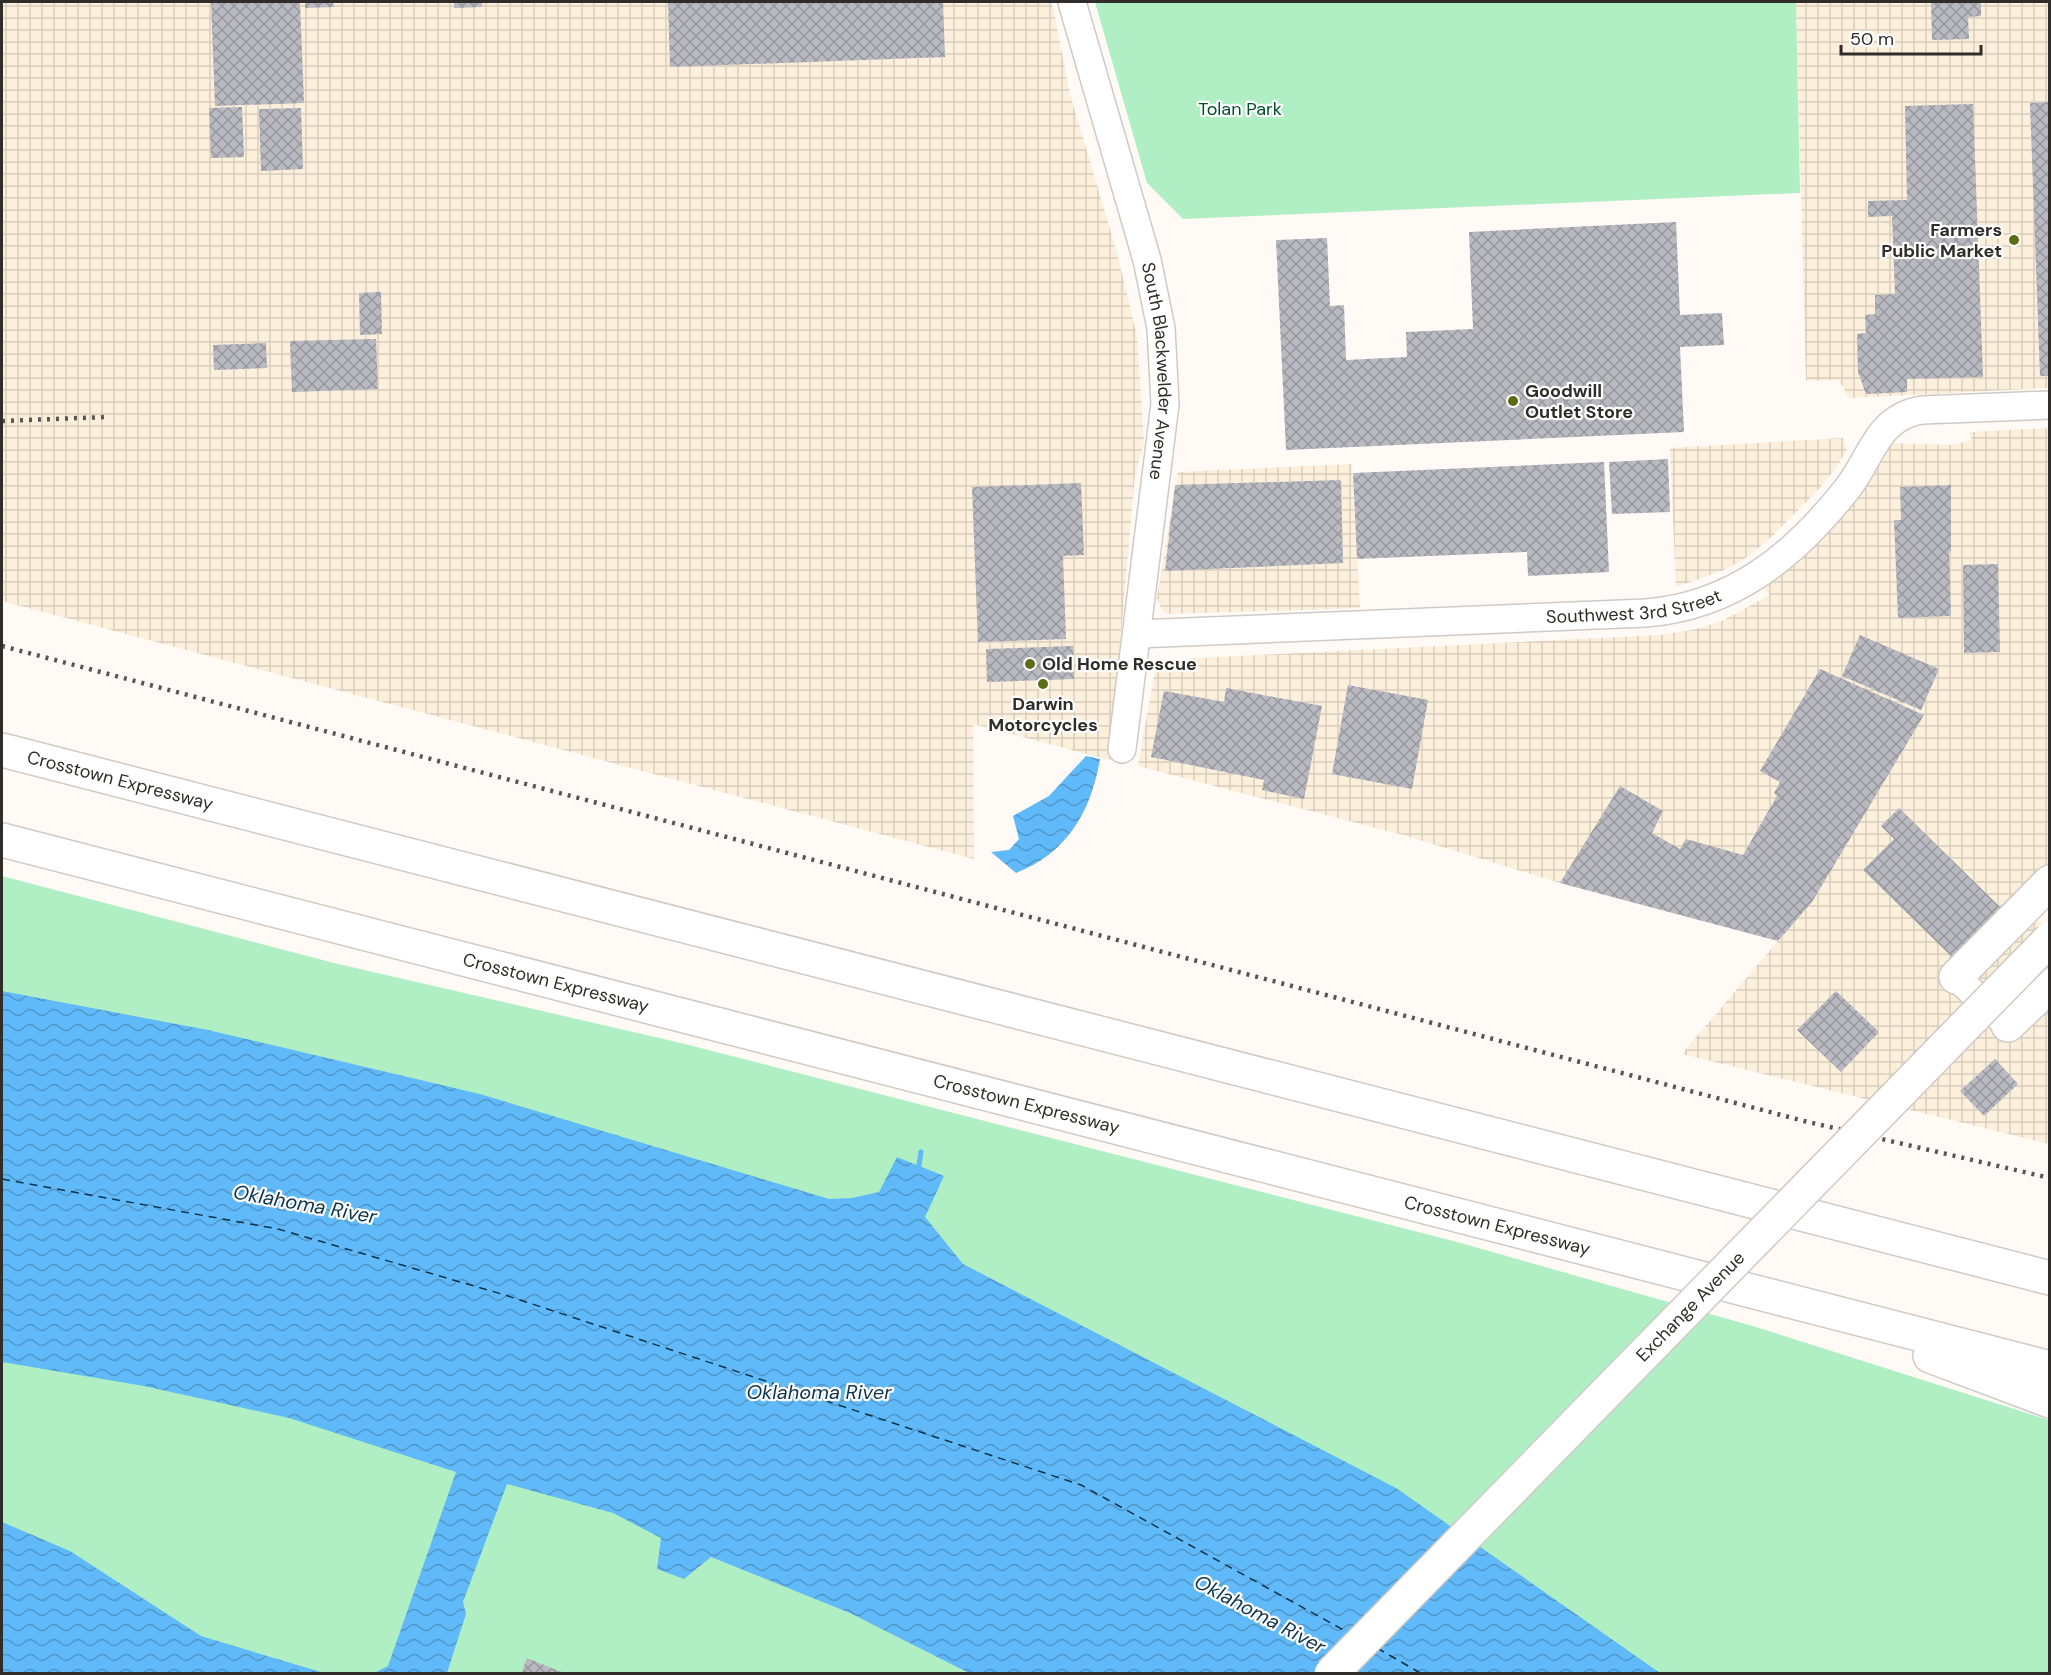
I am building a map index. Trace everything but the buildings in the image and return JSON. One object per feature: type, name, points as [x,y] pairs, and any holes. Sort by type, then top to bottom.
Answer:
[{"type":"main road","points":[[2,744],[34,759]]},
{"type":"main road","name":"Crosstown Expressway","points":[[2,750],[2049,1278]]},
{"type":"main road","name":"Crosstown Expressway","points":[[2,840],[2049,1368]]},
{"type":"main road","points":[[1956,977],[2049,882]]},
{"type":"main road","name":"Exchange Avenue","points":[[1331,1674],[2049,939]]},
{"type":"main road","points":[[2008,1025],[2049,985]]},
{"type":"main road","points":[[2011,1267],[2049,1268]]},
{"type":"main road","points":[[1754,1291],[2049,1401]]},
{"type":"street","name":"South Blackwelder Avenue","points":[[1072,2],[1149,271],[1164,357],[1163,423],[1122,749]]},
{"type":"street","name":"Southwest 3rd Street","points":[[1137,634],[1646,613],[1690,606],[1743,586],[1761,574],[1793,546],[1846,490],[1884,429],[1902,415],[1922,410],[2049,405]]},
{"type":"street","points":[[1956,977],[2008,1025]]},
{"type":"shaded area","points":[[2,2],[1052,2],[1070,94],[1117,253],[1137,336],[1144,443],[1135,474],[1110,760],[973,724],[974,859],[2,601]]},
{"type":"shaded area","points":[[1796,2],[2049,2],[2049,388],[1849,398],[1839,380],[1806,381]]},
{"type":"shaded area","points":[[2049,428],[2049,867],[2016,901],[2049,931],[2049,1144],[1682,1054],[1778,941],[1560,883],[1403,835],[1138,766],[1156,665],[1159,660],[1660,635],[1692,630],[1720,622],[1770,595],[1761,587],[1888,443],[1954,445],[1972,440],[1969,432]]},
{"type":"shaded area","points":[[1843,438],[1847,449],[1838,465],[1818,490],[1768,540],[1743,560],[1724,570],[1676,587],[1670,448]]},
{"type":"shaded area","points":[[1352,464],[1360,608],[1167,614],[1162,610],[1157,598],[1178,472]]},
{"type":"green space","name":"Tolan Park","points":[[1095,2],[1796,2],[1800,193],[1183,219],[1147,183]]},
{"type":"green space","points":[[2,876],[334,963],[681,1043],[1461,1243],[1756,1327],[2049,1420],[2049,1673],[2,1673]]},
{"type":"water","points":[[1086,756],[1100,759],[1096,778],[1083,813],[1063,842],[1034,865],[1016,873],[991,852],[1009,850],[1019,839],[1013,816],[1049,796]]},
{"type":"water","name":"Oklahoma River","points":[[2,991],[208,1030],[480,1094],[829,1199],[852,1198],[879,1192],[897,1157],[944,1176],[925,1217],[963,1264],[1396,1488],[1660,1673],[969,1673],[850,1613],[711,1557],[684,1579],[657,1569],[661,1538],[613,1513],[507,1484],[463,1602],[466,1614],[447,1673],[374,1673],[388,1666],[456,1472],[289,1418],[144,1386],[2,1362]]},
{"type":"water","points":[[2,1522],[70,1551],[201,1636],[324,1673],[2,1673]]},
{"type":"waterway","points":[[918,1171],[921,1152]]},
{"type":"ferry route","points":[[2,1179],[278,1229],[505,1295],[1081,1485],[1349,1633]]},
{"type":"ferry route","points":[[1377,1648],[1422,1674]]},
{"type":"railway","points":[[2,421],[106,417]]},
{"type":"railway","points":[[2,646],[1804,1121],[2050,1178]]},
{"type":"place","name":"Farmers Public Market","points":[[2014,240]]},
{"type":"place","name":"Goodwill Outlet Store","points":[[1513,401]]},
{"type":"place","name":"Old Home Rescue","points":[[1030,664]]},
{"type":"place","name":"Darwin Motorcycles","points":[[1043,684]]}]
